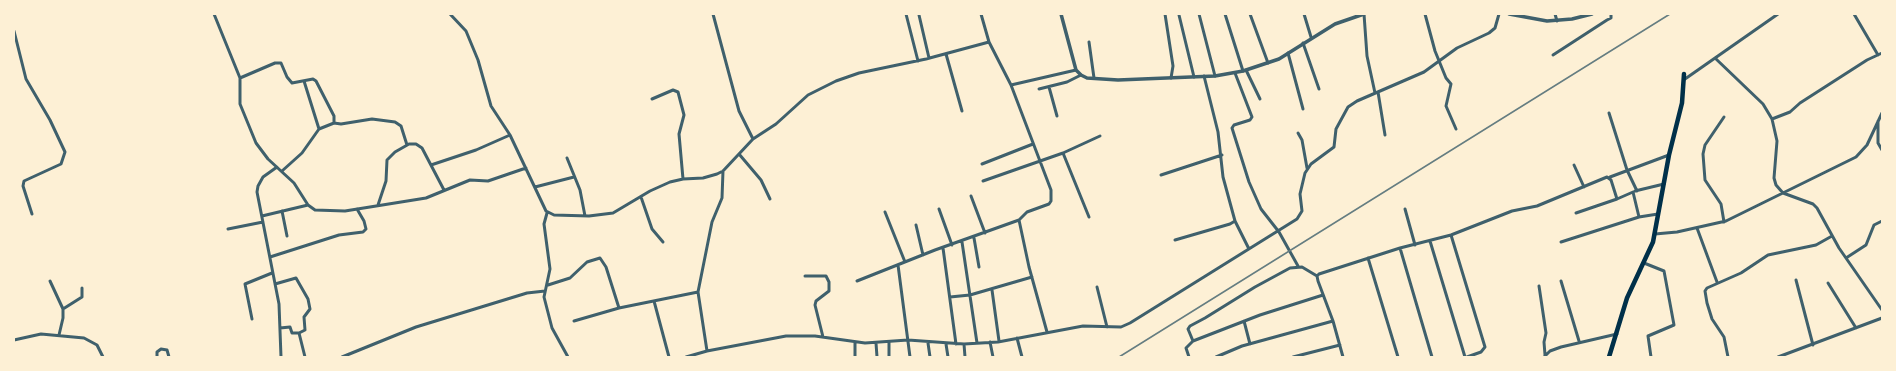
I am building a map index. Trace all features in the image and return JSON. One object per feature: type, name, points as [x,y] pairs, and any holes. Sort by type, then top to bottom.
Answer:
[{"type":"main road","points":[[1609,357],[1627,298],[1653,242],[1665,184],[1669,155],[1682,103],[1685,76]]},
{"type":"street","points":[[214,14],[243,77],[240,104],[253,137],[268,159],[294,183],[308,205],[315,210],[345,211],[426,198],[470,180],[495,180],[526,168]]},
{"type":"street","points":[[450,14],[466,31],[478,60],[487,97],[491,106],[510,135],[547,213],[544,224],[550,269],[548,285],[545,291],[546,304],[552,328],[568,357]]},
{"type":"street","points":[[713,14],[739,110],[753,139]]},
{"type":"street","points":[[906,14],[918,61]]},
{"type":"street","points":[[857,281],[898,264],[974,238],[1019,220],[1026,212],[1046,205],[1051,201],[1051,190],[1011,85],[989,42],[981,14]]},
{"type":"street","points":[[1061,14],[1076,70],[1081,75],[1094,78],[1118,80],[1215,76],[1244,70],[1268,63],[1288,53],[1311,37],[1335,24],[1364,14],[1367,56],[1377,92],[1385,135]]},
{"type":"street","points":[[1164,14],[1173,66],[1172,78]]},
{"type":"street","points":[[1179,14],[1194,77]]},
{"type":"street","points":[[1199,14],[1215,76]]},
{"type":"street","points":[[1225,14],[1244,70],[1260,99]]},
{"type":"street","points":[[1250,14],[1268,63]]},
{"type":"street","points":[[1304,14],[1311,37]]},
{"type":"street","points":[[1425,14],[1430,40],[1439,62],[1451,84],[1446,106],[1456,129]]},
{"type":"street","points":[[686,357],[707,351],[779,337],[823,337],[855,342],[876,343],[908,340],[928,343],[964,344],[999,342],[1083,326],[1121,327],[1130,323],[1279,232],[1297,219],[1302,212],[1300,194],[1301,183],[1307,168],[1332,149],[1336,129],[1348,107],[1377,92],[1424,72],[1456,48],[1493,31],[1499,14]]},
{"type":"street","points":[[1509,14],[1547,21],[1582,18],[1592,14]]},
{"type":"street","points":[[1555,14],[1557,21]]},
{"type":"street","points":[[1553,55],[1610,18],[1611,14]]},
{"type":"street","points":[[1685,76],[1715,58],[1778,14]]},
{"type":"street","points":[[1772,119],[1790,112],[1800,103],[1880,54],[1854,14]]},
{"type":"street","points":[[919,15],[929,58]]},
{"type":"street","points":[[14,31],[26,79],[50,120],[65,152],[61,164],[24,181],[23,186],[32,214]]},
{"type":"street","points":[[547,213],[585,216],[613,213],[657,187],[683,179],[703,178],[723,171],[753,139],[776,124],[808,95],[836,81],[859,73],[918,61],[989,42]]},
{"type":"street","points":[[1089,42],[1094,78]]},
{"type":"street","points":[[1303,43],[1319,89]]},
{"type":"street","points":[[1288,53],[1303,109]]},
{"type":"street","points":[[946,54],[962,111]]},
{"type":"street","points":[[1715,58],[1763,104],[1772,119],[1777,141],[1774,178],[1776,185],[1783,193],[1813,204],[1846,258],[1882,310]]},
{"type":"street","points":[[243,77],[278,62],[281,63],[287,77],[292,82],[313,79],[318,84],[334,116],[334,123]]},
{"type":"street","points":[[1011,85],[1076,70]]},
{"type":"street","points":[[1235,72],[1252,117],[1250,120],[1234,125],[1232,128],[1249,182],[1261,209],[1279,232],[1298,266],[1317,276],[1333,321],[1343,357]]},
{"type":"street","points":[[1039,89],[1068,82],[1081,75]]},
{"type":"street","points":[[1204,76],[1218,132],[1222,155],[1223,177],[1235,221],[1249,249]]},
{"type":"street","points":[[304,81],[319,129]]},
{"type":"street","points":[[1049,87],[1057,116]]},
{"type":"street","points":[[652,98],[673,90],[678,92],[684,116],[678,134],[683,179]]},
{"type":"street","points":[[1609,113],[1635,191],[1639,218]]},
{"type":"street","points":[[1655,234],[1677,232],[1724,222],[1797,187],[1860,154],[1867,145],[1882,113]]},
{"type":"street","points":[[1724,117],[1705,145],[1703,154],[1705,180],[1721,204],[1724,222]]},
{"type":"street","points":[[282,171],[302,153],[319,129],[334,123],[341,124],[372,119],[395,122],[401,126],[407,145]]},
{"type":"street","points":[[1878,121],[1878,143],[1882,150]]},
{"type":"street","points":[[1298,133],[1302,140],[1307,168]]},
{"type":"street","points":[[431,166],[476,150],[510,135]]},
{"type":"street","points":[[983,181],[1063,153],[1100,136]]},
{"type":"street","points":[[378,205],[386,181],[387,160],[395,152],[407,145],[416,144],[422,148],[444,190]]},
{"type":"street","points":[[982,164],[1033,144]]},
{"type":"street","points":[[1063,153],[1090,217]]},
{"type":"street","points":[[739,154],[761,180],[770,199]]},
{"type":"street","points":[[1161,175],[1222,155]]},
{"type":"street","points":[[1317,276],[1400,248],[1451,235],[1502,214],[1547,203],[1627,170],[1669,155]]},
{"type":"street","points":[[567,158],[580,190],[585,216]]},
{"type":"street","points":[[1574,165],[1584,187]]},
{"type":"street","points":[[277,167],[263,177],[258,186],[257,198],[262,216],[279,304],[281,357]]},
{"type":"street","points":[[707,351],[698,292],[712,222],[722,198],[723,171]]},
{"type":"street","points":[[535,187],[574,177]]},
{"type":"street","points":[[1610,177],[1617,199]]},
{"type":"street","points":[[1576,213],[1617,199],[1635,191],[1665,184]]},
{"type":"street","points":[[971,196],[985,233]]},
{"type":"street","points":[[641,197],[652,229],[663,242]]},
{"type":"street","points":[[262,216],[308,205]]},
{"type":"street","points":[[270,257],[339,235],[363,232],[366,229],[358,209]]},
{"type":"street","points":[[939,209],[952,245]]},
{"type":"street","points":[[1404,209],[1415,244]]},
{"type":"street","points":[[282,211],[287,236]]},
{"type":"street","points":[[885,212],[905,262]]},
{"type":"street","points":[[1561,242],[1639,218],[1659,214]]},
{"type":"street","points":[[1019,220],[1032,277],[1047,332]]},
{"type":"street","points":[[1175,240],[1230,224],[1235,221]]},
{"type":"street","points":[[1846,258],[1866,245],[1874,225],[1882,221]]},
{"type":"street","points":[[228,229],[263,222]]},
{"type":"street","points":[[916,225],[923,255]]},
{"type":"street","points":[[1698,228],[1717,282]]},
{"type":"street","points":[[1430,241],[1466,357],[1481,352],[1485,347],[1451,235]]},
{"type":"street","points":[[1728,357],[1724,337],[1712,319],[1705,296],[1707,288],[1717,282],[1741,273],[1768,255],[1816,245],[1832,236]]},
{"type":"street","points":[[974,238],[979,267]]},
{"type":"street","points":[[962,242],[977,343]]},
{"type":"street","points":[[943,248],[956,344]]},
{"type":"street","points":[[1400,248],[1432,357]]},
{"type":"street","points":[[548,285],[570,278],[587,262],[600,258],[606,267],[619,308]]},
{"type":"street","points":[[1368,258],[1398,357]]},
{"type":"street","points":[[1644,263],[1664,271],[1674,325],[1648,336],[1651,357]]},
{"type":"street","points":[[898,264],[910,357]]},
{"type":"street","points":[[1193,341],[1188,329],[1190,326],[1255,287],[1298,266]]},
{"type":"street","points":[[252,319],[245,284],[272,273]]},
{"type":"street","points":[[805,276],[826,276],[829,282],[829,292],[815,303],[823,337]]},
{"type":"street","points":[[950,298],[992,290],[1032,277]]},
{"type":"street","points":[[275,284],[296,278],[308,300],[310,310],[304,317],[305,330],[299,333],[292,333],[290,327],[280,328]]},
{"type":"street","points":[[1796,280],[1813,345]]},
{"type":"street","points":[[50,281],[63,309],[63,318],[59,335]]},
{"type":"street","points":[[1561,281],[1580,341]]},
{"type":"street","points":[[1828,283],[1856,328]]},
{"type":"street","points":[[1539,286],[1546,333],[1544,342],[1545,356],[1556,349],[1580,341],[1617,334]]},
{"type":"street","points":[[1097,287],[1107,327]]},
{"type":"street","points":[[63,309],[82,297],[82,288]]},
{"type":"street","points":[[992,290],[999,342]]},
{"type":"street","points":[[342,357],[406,330],[527,293],[545,291]]},
{"type":"street","points":[[574,321],[619,308],[698,292]]},
{"type":"street","points":[[1189,357],[1186,348],[1193,341],[1244,321],[1323,295]]},
{"type":"street","points":[[654,300],[669,357]]},
{"type":"street","points":[[1778,357],[1882,318]]},
{"type":"street","points":[[1244,321],[1250,344]]},
{"type":"street","points":[[1216,357],[1250,344],[1333,321]]},
{"type":"street","points":[[299,333],[305,357]]},
{"type":"street","points":[[14,340],[37,335],[59,335],[84,338],[97,345],[103,357]]},
{"type":"street","points":[[1017,338],[1022,357]]},
{"type":"street","points":[[855,342],[855,357]]},
{"type":"street","points":[[889,342],[889,357]]},
{"type":"street","points":[[990,342],[993,357]]},
{"type":"street","points":[[876,343],[877,357]]},
{"type":"street","points":[[928,343],[930,357]]},
{"type":"street","points":[[946,344],[948,357]]},
{"type":"street","points":[[964,344],[965,357]]},
{"type":"street","points":[[1293,357],[1340,345]]},
{"type":"street","points":[[157,357],[158,351],[166,349],[169,357]]},
{"type":"railway","points":[[1119,357],[1670,14]]}]
